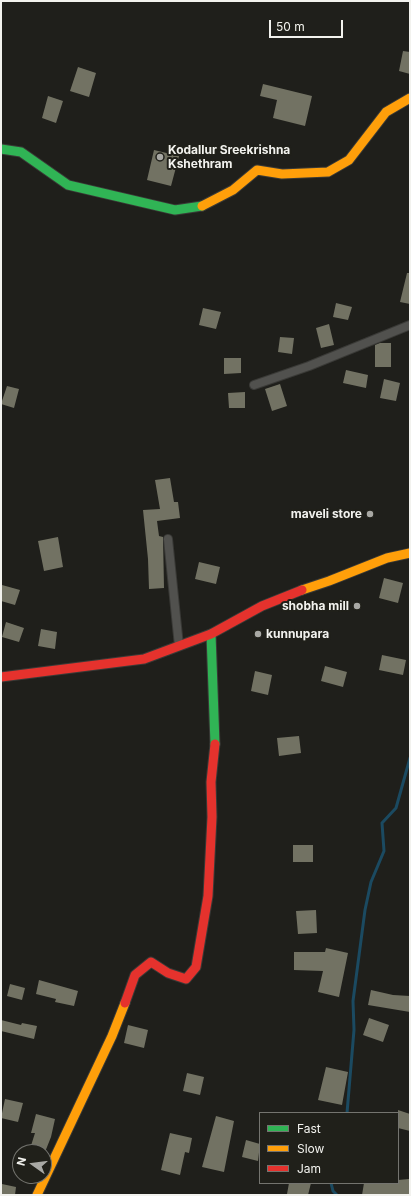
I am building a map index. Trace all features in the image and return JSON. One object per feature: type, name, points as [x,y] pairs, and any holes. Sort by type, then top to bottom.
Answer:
[{"type":"street","points":[[1,148],[21,152],[68,185],[175,210],[204,206],[233,190],[257,170],[282,174],[328,172],[349,160],[386,112],[410,98]]},
{"type":"street","points":[[254,385],[309,366],[410,325]]},
{"type":"street","points":[[168,539],[179,646]]},
{"type":"street","points":[[1,677],[144,659],[210,634],[262,606],[308,587],[329,581],[387,558],[410,553]]},
{"type":"street","points":[[36,1195],[112,1036],[135,976],[151,962],[168,973],[186,979],[196,967],[208,896],[212,817],[211,782],[215,750],[210,634]]},
{"type":"building","points":[[403,51],[410,52],[410,74],[399,71]]},
{"type":"building","points":[[78,67],[96,73],[89,97],[70,91]]},
{"type":"building","points":[[263,84],[312,96],[305,126],[273,118],[277,100],[260,96]]},
{"type":"building","points":[[48,96],[63,101],[56,123],[42,118]]},
{"type":"building","points":[[154,150],[179,156],[171,186],[147,180]]},
{"type":"building","points":[[407,273],[410,273],[410,304],[400,302]]},
{"type":"building","points":[[336,303],[352,307],[348,320],[333,317]]},
{"type":"building","points":[[203,308],[221,312],[216,329],[199,325]]},
{"type":"building","points":[[329,324],[334,345],[321,348],[316,328]]},
{"type":"building","points":[[280,337],[294,338],[292,354],[278,352]]},
{"type":"building","points":[[380,343],[391,343],[391,367],[375,367],[375,345]]},
{"type":"building","points":[[224,358],[241,358],[241,373],[224,374]]},
{"type":"building","points":[[346,370],[368,375],[366,388],[343,383]]},
{"type":"building","points":[[384,379],[400,383],[396,401],[380,398]]},
{"type":"building","points":[[280,384],[287,406],[272,411],[265,389]]},
{"type":"building","points":[[7,386],[19,389],[14,408],[1,404]]},
{"type":"building","points":[[245,392],[245,408],[229,408],[228,393]]},
{"type":"building","points":[[170,478],[174,502],[178,502],[180,518],[157,521],[159,536],[163,537],[164,588],[149,589],[148,559],[143,510],[160,509],[155,480]]},
{"type":"building","points":[[58,537],[63,567],[44,571],[38,541]]},
{"type":"building","points":[[199,562],[220,567],[216,584],[195,579]]},
{"type":"building","points":[[384,578],[403,583],[398,603],[379,598]]},
{"type":"building","points":[[2,585],[20,590],[15,605],[1,601]]},
{"type":"building","points":[[6,622],[24,628],[19,642],[2,637]]},
{"type":"building","points":[[41,629],[57,632],[55,649],[38,646]]},
{"type":"building","points":[[382,655],[406,660],[403,675],[379,670]]},
{"type":"building","points":[[325,666],[347,672],[343,687],[321,681]]},
{"type":"building","points":[[255,671],[272,675],[268,695],[251,691]]},
{"type":"building","points":[[299,736],[301,753],[279,756],[277,738]]},
{"type":"building","points":[[293,845],[313,845],[313,862],[293,862]]},
{"type":"building","points":[[316,910],[317,933],[298,934],[296,911]]},
{"type":"building","points":[[326,948],[348,953],[339,997],[318,992],[323,971],[294,970],[294,952],[325,952]]},
{"type":"building","points":[[39,980],[78,991],[74,1006],[55,1002],[56,999],[36,994]]},
{"type":"building","points":[[10,984],[25,988],[22,1000],[7,996]]},
{"type":"building","points":[[371,990],[393,995],[410,996],[410,1012],[368,1005]]},
{"type":"building","points":[[369,1018],[389,1025],[383,1042],[363,1035]]},
{"type":"building","points":[[1,1020],[21,1025],[22,1023],[37,1026],[34,1039],[1,1031]]},
{"type":"building","points":[[128,1025],[148,1030],[144,1048],[124,1043]]},
{"type":"building","points":[[326,1067],[348,1072],[342,1105],[318,1100]]},
{"type":"building","points":[[187,1073],[204,1077],[200,1095],[183,1091]]},
{"type":"building","points":[[5,1099],[23,1103],[18,1122],[1,1118]]},
{"type":"building","points":[[398,1110],[410,1114],[410,1131],[399,1128]]},
{"type":"building","points":[[36,1114],[55,1119],[48,1144],[32,1144],[35,1133],[31,1133]]},
{"type":"building","points":[[216,1116],[234,1121],[224,1172],[202,1167]]},
{"type":"building","points":[[170,1133],[192,1138],[189,1153],[185,1152],[180,1175],[161,1170]]},
{"type":"building","points":[[246,1140],[259,1144],[258,1161],[242,1157]]},
{"type":"building","points":[[409,1179],[410,1195],[362,1195],[364,1184],[399,1184],[399,1180]]},
{"type":"building","points":[[2,1184],[16,1187],[15,1195],[1,1195]]},
{"type":"building","points":[[289,1184],[311,1184],[308,1195],[287,1194]]},
{"type":"waterway","points":[[347,1112],[354,1030],[353,1001],[365,910],[371,882],[384,851],[382,823],[396,808],[410,758]]},
{"type":"waterway","points":[[331,1184],[333,1191],[337,1195]]},
{"type":"traffic: fast","points":[[1,149],[21,152],[68,185],[175,210],[202,206]]},
{"type":"traffic: fast","points":[[211,634],[215,744]]},
{"type":"traffic: slow","points":[[202,206],[233,190],[257,170],[282,174],[328,172],[349,160],[386,112],[410,98]]},
{"type":"traffic: slow","points":[[302,590],[387,558],[410,553]]},
{"type":"traffic: slow","points":[[37,1195],[112,1036],[125,1003]]},
{"type":"traffic: jam","points":[[1,677],[144,659],[211,634],[262,606],[302,590]]},
{"type":"traffic: jam","points":[[125,1003],[135,975],[151,962],[168,973],[186,979],[196,967],[208,896],[212,817],[211,782],[215,744]]},
{"type":"place","name":"Kodallur Sreekrishna Kshethram","points":[[160,157]]},
{"type":"place","name":"maveli store","points":[[370,514]]},
{"type":"place","name":"shobha mill","points":[[357,606]]},
{"type":"place","name":"kunnupara","points":[[258,634]]}]
